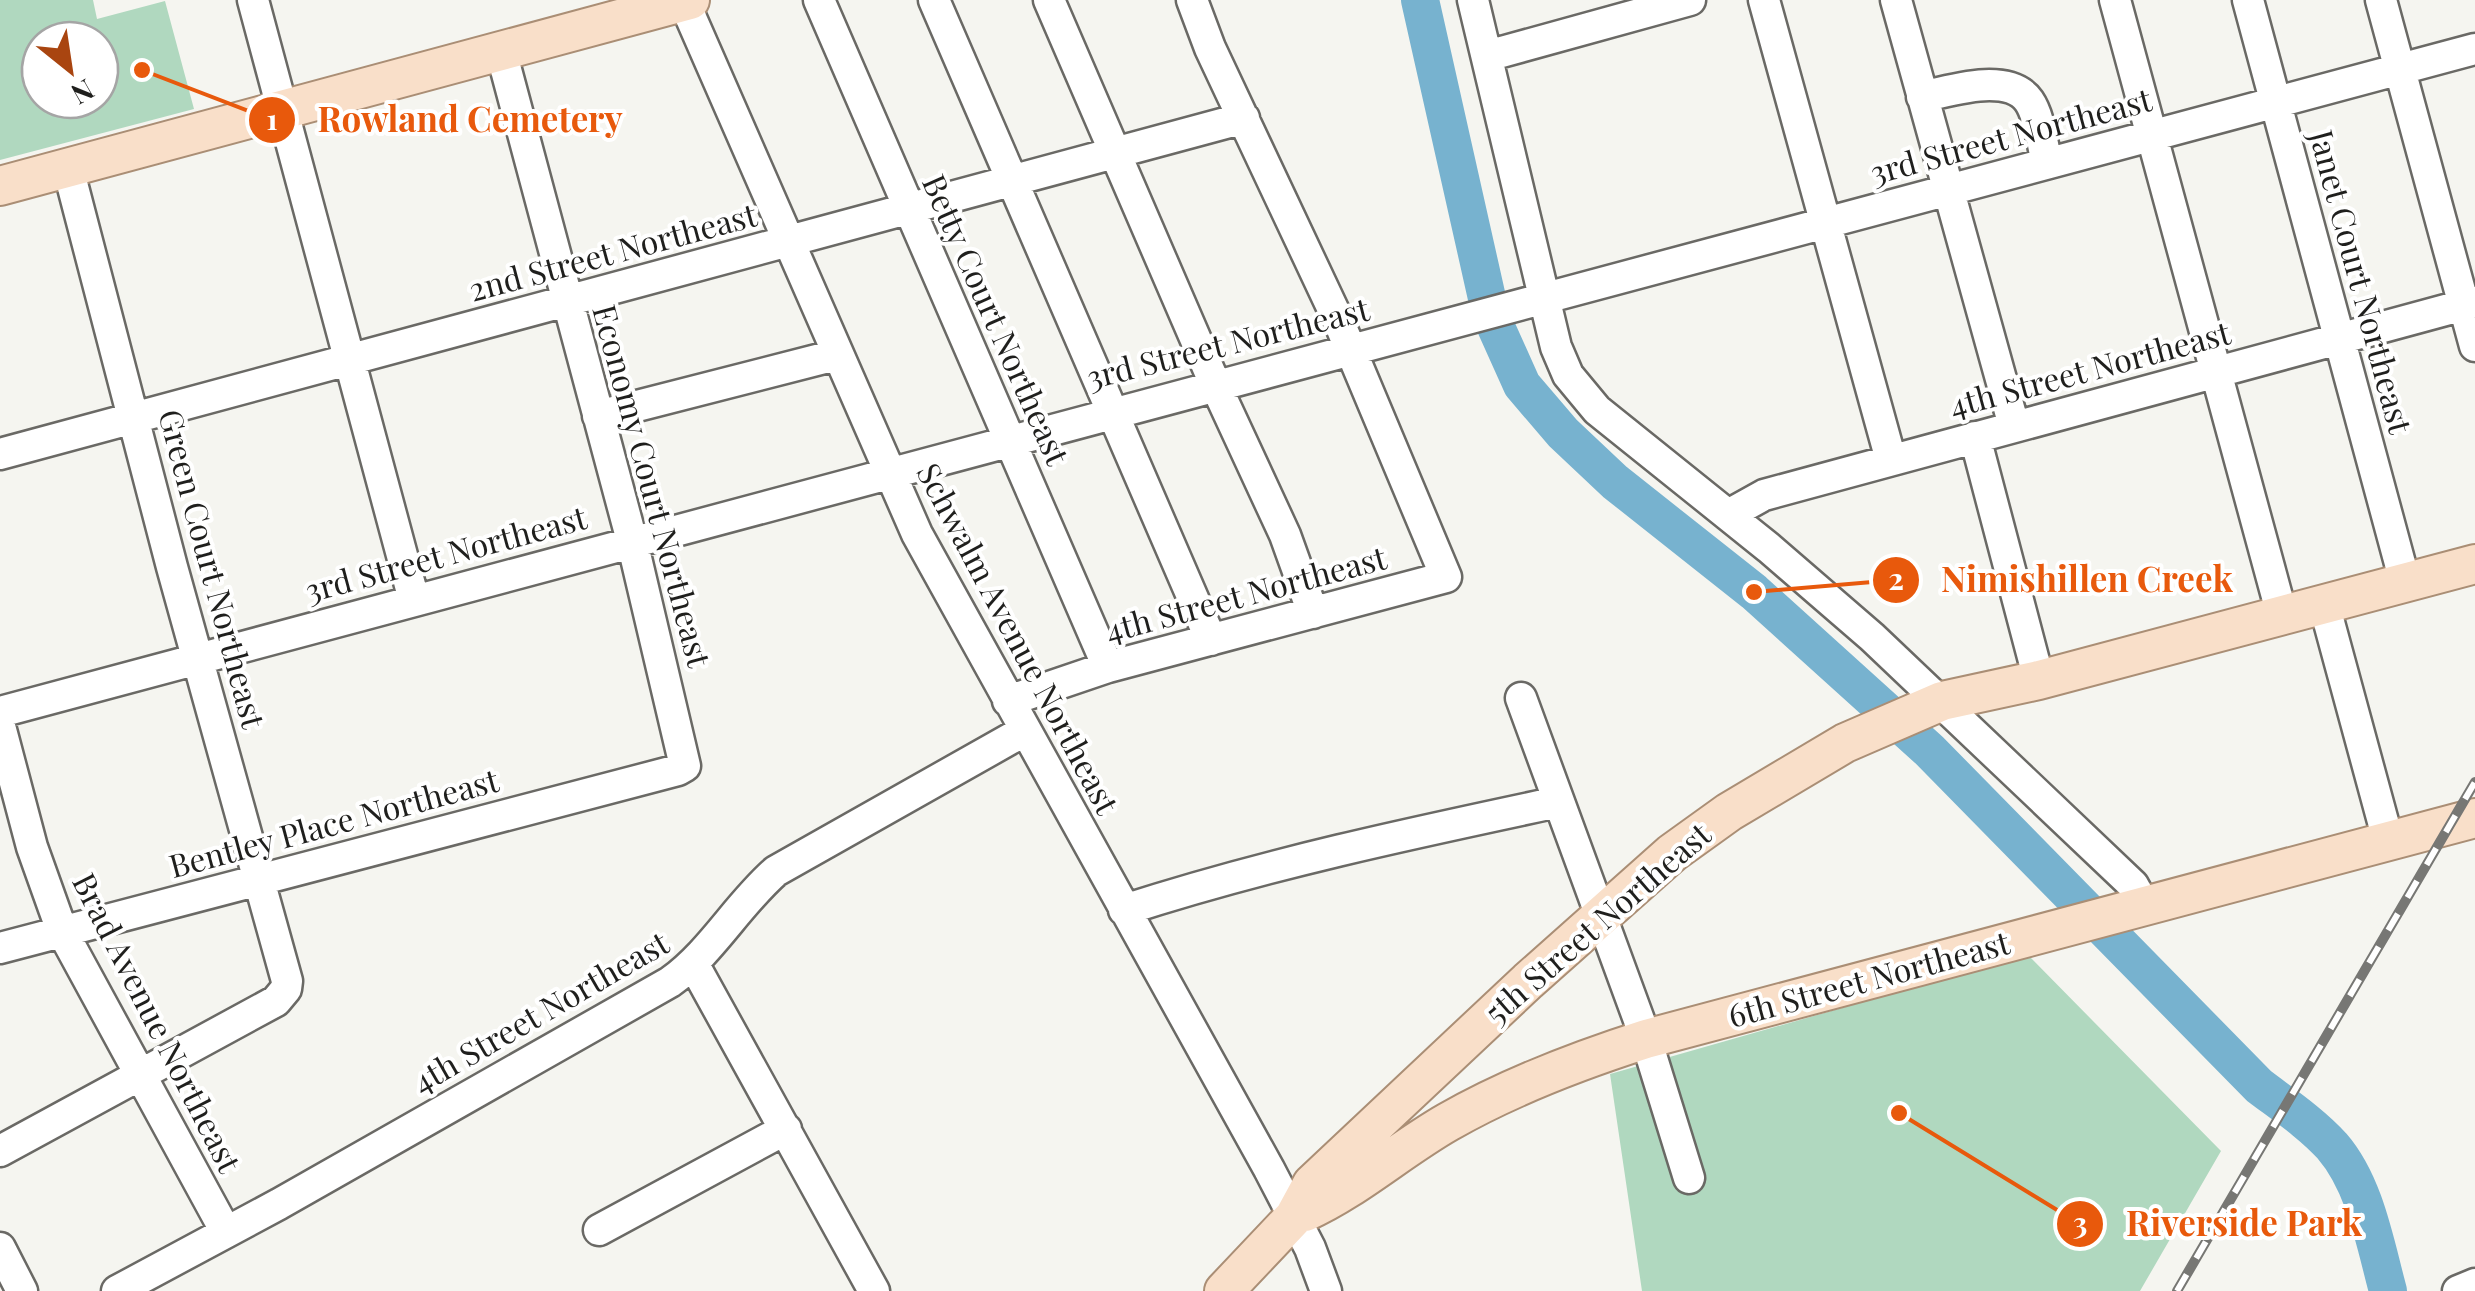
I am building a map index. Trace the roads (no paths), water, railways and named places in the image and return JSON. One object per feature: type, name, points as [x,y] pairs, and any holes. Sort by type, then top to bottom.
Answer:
[{"type":"main road","points":[[0,186],[687,1]]},
{"type":"main road","name":"5th Street Northeast","points":[[1294,1217],[1312,1184],[1600,917],[1703,830],[1845,743],[1933,704],[2039,680],[2475,564]]},
{"type":"main road","name":"6th Street Northeast","points":[[1294,1217],[1327,1202],[1408,1146],[1490,1099],[1577,1062],[1646,1039],[2475,818]]},
{"type":"main road","points":[[1224,1291],[1294,1217]]},
{"type":"street","points":[[254,0],[414,600]]},
{"type":"street","name":"Betty Court Northeast","points":[[819,0],[1108,668]]},
{"type":"street","points":[[934,0],[1211,640]]},
{"type":"street","points":[[1049,0],[1284,535],[1313,613]]},
{"type":"street","points":[[1192,0],[1210,48],[1350,350]]},
{"type":"street","points":[[1473,0],[1537,300],[1561,361],[1586,399],[1872,637],[1933,704],[2133,884],[2138,907]]},
{"type":"street","points":[[1487,56],[1690,0]]},
{"type":"street","points":[[1764,0],[1891,460]]},
{"type":"street","points":[[1896,0],[2014,426]]},
{"type":"street","points":[[2115,0],[2282,615]]},
{"type":"street","name":"Janet Court Northeast","points":[[2248,0],[2405,582]]},
{"type":"street","points":[[2381,0],[2470,304],[2475,346]]},
{"type":"street","name":"Schwalm Avenue Northeast","points":[[687,1],[836,355],[918,534],[1294,1217],[1326,1291]]},
{"type":"street","name":"3rd Street Northeast","points":[[0,712],[1112,410],[2475,49]]},
{"type":"street","name":"Economy Court Northeast","points":[[501,51],[632,541],[685,766]]},
{"type":"street","points":[[1922,96],[2001,86],[2020,92],[2033,109],[2048,162]]},
{"type":"street","name":"2nd Street Northeast","points":[[0,454],[1244,118]]},
{"type":"street","name":"Green Court Northeast","points":[[68,168],[283,960],[286,989],[276,1001],[139,1074]]},
{"type":"street","name":"4th Street Northeast","points":[[1728,515],[1764,495],[2470,304]]},
{"type":"street","name":"4th Street Northeast","points":[[1008,700],[1108,668],[1446,577],[1350,350]]},
{"type":"street","points":[[598,416],[836,355]]},
{"type":"street","points":[[1974,437],[2039,680]]},
{"type":"street","points":[[2324,604],[2388,840]]},
{"type":"street","points":[[1521,698],[1646,1039],[1689,1178]]},
{"type":"street","name":"Brad Avenue Northeast","points":[[0,726],[32,848],[62,932],[226,1232]]},
{"type":"street","name":"4th Street Northeast","points":[[117,1291],[653,992],[694,965],[753,891],[776,871],[1024,731]]},
{"type":"street","name":"Bentley Place Northeast","points":[[0,948],[685,766]]},
{"type":"street","points":[[1124,910],[1206,883],[1348,847],[1558,802]]},
{"type":"street","points":[[694,965],[874,1291]]},
{"type":"street","points":[[0,1151],[139,1074]]},
{"type":"street","points":[[599,1230],[786,1129]]},
{"type":"street","points":[[0,1248],[22,1291]]},
{"type":"street","points":[[2458,1291],[2475,1284]]},
{"type":"waterway","points":[[1420,0],[1491,316],[1522,385],[1563,433],[1615,482],[1754,592],[1929,750],[2259,1086],[2332,1146],[2361,1196],[2388,1291]]},
{"type":"railway","points":[[2177,1291],[2475,782]]},
{"type":"place","name":"Rowland Cemetery","points":[[142,70]]},
{"type":"place","name":"Nimishillen Creek","points":[[1754,592]]},
{"type":"place","name":"Riverside Park","points":[[1899,1113]]}]
